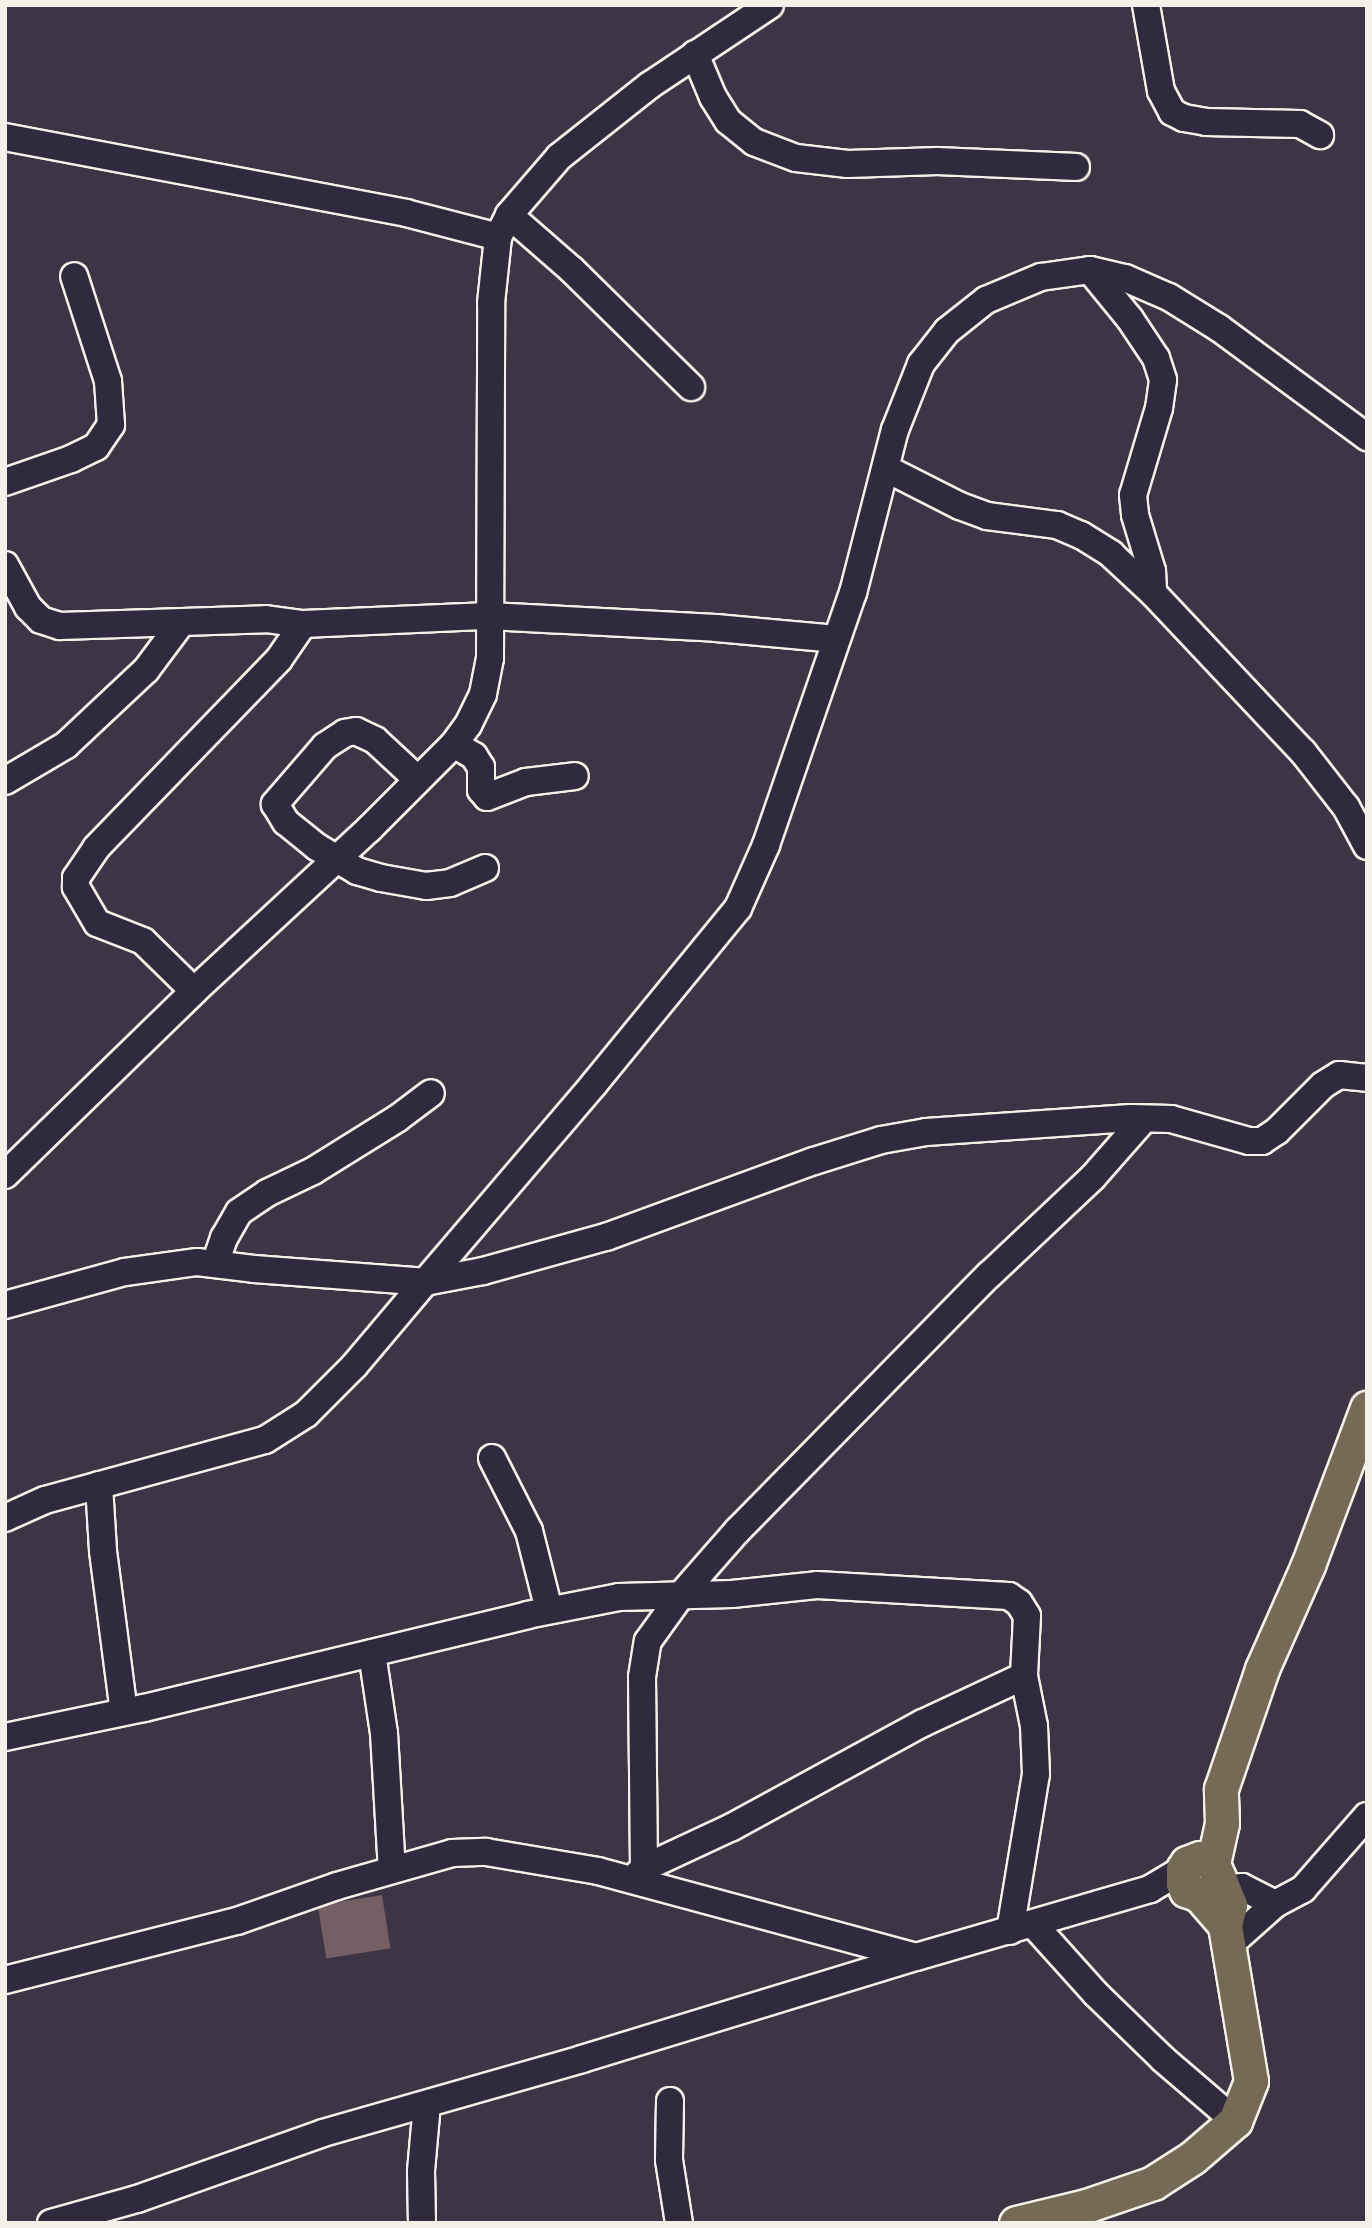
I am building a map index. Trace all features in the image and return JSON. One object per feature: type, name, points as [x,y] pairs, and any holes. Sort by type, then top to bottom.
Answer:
[{"type":"main road","points":[[1016,2223],[1086,2206],[1153,2183],[1192,2158],[1235,2121],[1251,2081],[1227,1935],[1203,1877],[1220,1833],[1221,1789],[1262,1669],[1308,1565],[1367,1408]]},
{"type":"street","points":[[5,1175],[194,991],[336,860],[454,744],[468,725],[483,695],[491,658],[491,303],[504,226],[559,157],[596,125],[695,54],[770,5]]},
{"type":"street","points":[[1146,5],[1161,91],[1172,111],[1184,118],[1206,122],[1300,124],[1320,135]]},
{"type":"street","points":[[695,54],[713,97],[728,121],[754,142],[796,158],[848,164],[938,161],[1076,167]]},
{"type":"street","points":[[5,136],[406,214],[504,226],[572,270],[691,387]]},
{"type":"street","points":[[5,1518],[45,1500],[265,1440],[306,1414],[354,1366],[594,1084],[738,908],[766,845],[853,593],[895,430],[921,364],[947,331],[986,300],[1041,277],[1090,271],[1125,278],[1169,297],[1220,328],[1367,437]]},
{"type":"street","points":[[1090,271],[1130,319],[1156,358],[1163,380],[1160,408],[1133,495],[1135,515],[1152,571],[1153,593]]},
{"type":"street","points":[[5,481],[71,459],[96,447],[111,425],[108,381],[74,276]]},
{"type":"street","points":[[887,469],[960,506],[987,516],[1057,525],[1081,535],[1111,554],[1153,593],[1356,811],[1367,846]]},
{"type":"street","points":[[5,565],[28,607],[41,620],[60,626],[266,620],[303,625],[489,616],[716,628],[836,639]]},
{"type":"street","points":[[5,781],[66,745],[146,670],[181,624]]},
{"type":"street","points":[[194,991],[143,941],[97,923],[76,887],[76,878],[96,848],[279,660],[303,625]]},
{"type":"street","points":[[417,779],[374,740],[360,732],[345,733],[325,746],[275,804],[286,822],[336,860],[381,878],[426,886],[450,883],[485,868]]},
{"type":"street","points":[[454,744],[474,756],[481,767],[481,790],[487,797],[526,782],[575,776]]},
{"type":"street","points":[[5,1305],[157,1266],[197,1262],[425,1282],[483,1271],[606,1237],[814,1161],[881,1140],[926,1132],[1022,1124],[1171,1119],[1249,1141],[1262,1141],[1278,1131],[1323,1085],[1339,1075],[1367,1078]]},
{"type":"street","points":[[215,1264],[224,1238],[239,1212],[267,1192],[324,1165],[398,1118],[431,1093]]},
{"type":"street","points":[[638,1874],[643,1658],[648,1641],[681,1595],[738,1530],[989,1275],[1103,1167],[1144,1119]]},
{"type":"street","points":[[492,1458],[529,1531],[550,1610]]},
{"type":"street","points":[[99,1485],[103,1551],[124,1712]]},
{"type":"street","points":[[5,1737],[124,1712],[550,1610],[619,1597],[817,1585],[1009,1596],[1020,1603],[1027,1616],[1024,1676],[1034,1726],[1037,1774],[1021,1927]]},
{"type":"street","points":[[372,1653],[384,1733],[392,1870]]},
{"type":"street","points":[[638,1874],[732,1827],[923,1723],[1024,1676]]},
{"type":"street","points":[[1227,1935],[1303,1889],[1367,1816]]},
{"type":"street","points":[[5,1980],[236,1921],[452,1853],[486,1852],[638,1874],[916,1957]]},
{"type":"street","points":[[51,2223],[136,2199],[323,2133],[1150,1889],[1203,1877],[1242,1887],[1275,1904]]},
{"type":"street","points":[[1021,1927],[1163,2059],[1235,2121]]},
{"type":"street","points":[[670,2101],[669,2160],[679,2223]]},
{"type":"street","points":[[422,2223],[421,2171],[427,2104]]},
{"type":"building","points":[[382,1895],[390,1948],[326,1959],[318,1905]]}]
